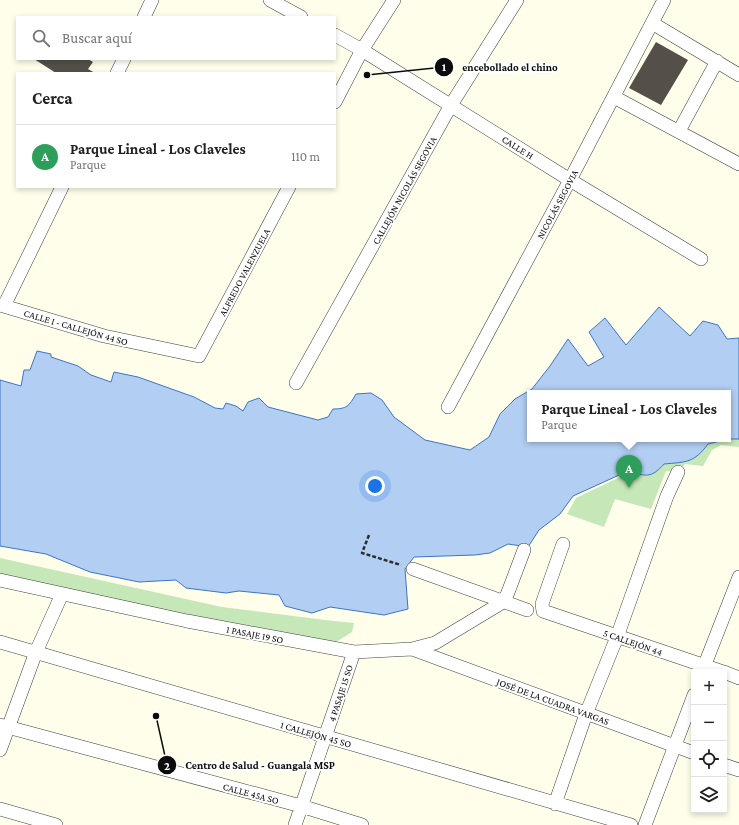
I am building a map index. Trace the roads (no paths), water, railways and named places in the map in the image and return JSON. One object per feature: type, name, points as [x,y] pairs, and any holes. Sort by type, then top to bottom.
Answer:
[{"type":"street","points":[[144,16],[152,0]]},
{"type":"street","points":[[270,0],[299,16]]},
{"type":"street","points":[[336,100],[362,50],[394,0]]},
{"type":"street","name":"CALLEJÓN NICOLÁS SEGOVIA","points":[[296,383],[451,106],[517,0]]},
{"type":"street","name":"NICOLÁS SEGOVIA","points":[[448,407],[570,180],[664,0]]},
{"type":"street","points":[[652,23],[739,75]]},
{"type":"street","name":"CALLE H","points":[[336,37],[362,50],[570,180],[701,259]]},
{"type":"street","points":[[118,72],[124,60]]},
{"type":"street","points":[[679,131],[717,62]]},
{"type":"street","points":[[614,97],[739,164]]},
{"type":"street","points":[[2,306],[61,188]]},
{"type":"street","name":"ALFREDO VALENZUELA","points":[[199,356],[288,188]]},
{"type":"street","name":"CALLE I - CALLEJÓN 44 SO","points":[[2,306],[104,336],[199,356]]},
{"type":"street","points":[[555,804],[586,714],[617,637],[667,496],[678,472]]},
{"type":"street","name":"5 CALLEJÓN 44","points":[[563,544],[542,604],[543,611],[704,669]]},
{"type":"street","points":[[503,602],[524,550]]},
{"type":"street","points":[[413,569],[527,610]]},
{"type":"street","name":"1 PASAJE 19 SO","points":[[0,580],[195,623],[354,652],[412,649],[435,642],[503,602]]},
{"type":"street","points":[[704,669],[737,586]]},
{"type":"street","points":[[0,750],[4,726],[62,594]]},
{"type":"street","name":"1 CALLEJÓN 45 SO","points":[[0,642],[631,825]]},
{"type":"street","name":"JOSÉ DE LA CUADRA VARGAS","points":[[412,649],[691,753]]},
{"type":"street","name":"4 PASAJE 15 SO","points":[[295,825],[354,652]]},
{"type":"street","name":"5 CALLEJÓN 44","points":[[727,674],[739,678]]},
{"type":"street","points":[[645,825],[691,703]]},
{"type":"street","name":"CALLE 45A SO","points":[[4,726],[302,806],[362,825]]},
{"type":"street","points":[[727,766],[739,770]]},
{"type":"street","points":[[0,809],[56,825]]},
{"type":"water","points":[[659,307],[690,336],[703,321],[718,325],[727,339],[739,338],[739,439],[731,439],[731,390],[530,390],[550,366],[568,339],[588,366],[604,357],[589,332],[605,318],[626,345]]},
{"type":"water","points":[[37,351],[51,354],[51,357],[78,366],[91,375],[111,382],[114,372],[138,377],[194,397],[215,408],[223,409],[226,403],[236,406],[243,411],[248,402],[259,398],[268,407],[318,420],[328,417],[333,409],[347,406],[356,394],[371,393],[382,400],[394,417],[425,440],[470,450],[489,437],[500,414],[515,399],[527,392],[527,442],[716,442],[708,444],[694,458],[684,462],[664,464],[655,472],[648,475],[628,471],[573,496],[560,514],[539,530],[528,547],[508,544],[490,553],[475,555],[414,557],[405,569],[408,609],[384,615],[330,607],[312,613],[285,606],[279,595],[239,591],[226,593],[186,588],[176,580],[139,582],[90,572],[46,554],[0,546],[0,380],[21,386],[24,370],[30,370]]},
{"type":"place","name":"encebollado el chino","points":[[367,75]]},
{"type":"place","name":"Parque Lineal - Los Claveles","points":[[629,488]]},
{"type":"place","name":"Centro de Salud - Guangala MSP","points":[[156,716]]}]
